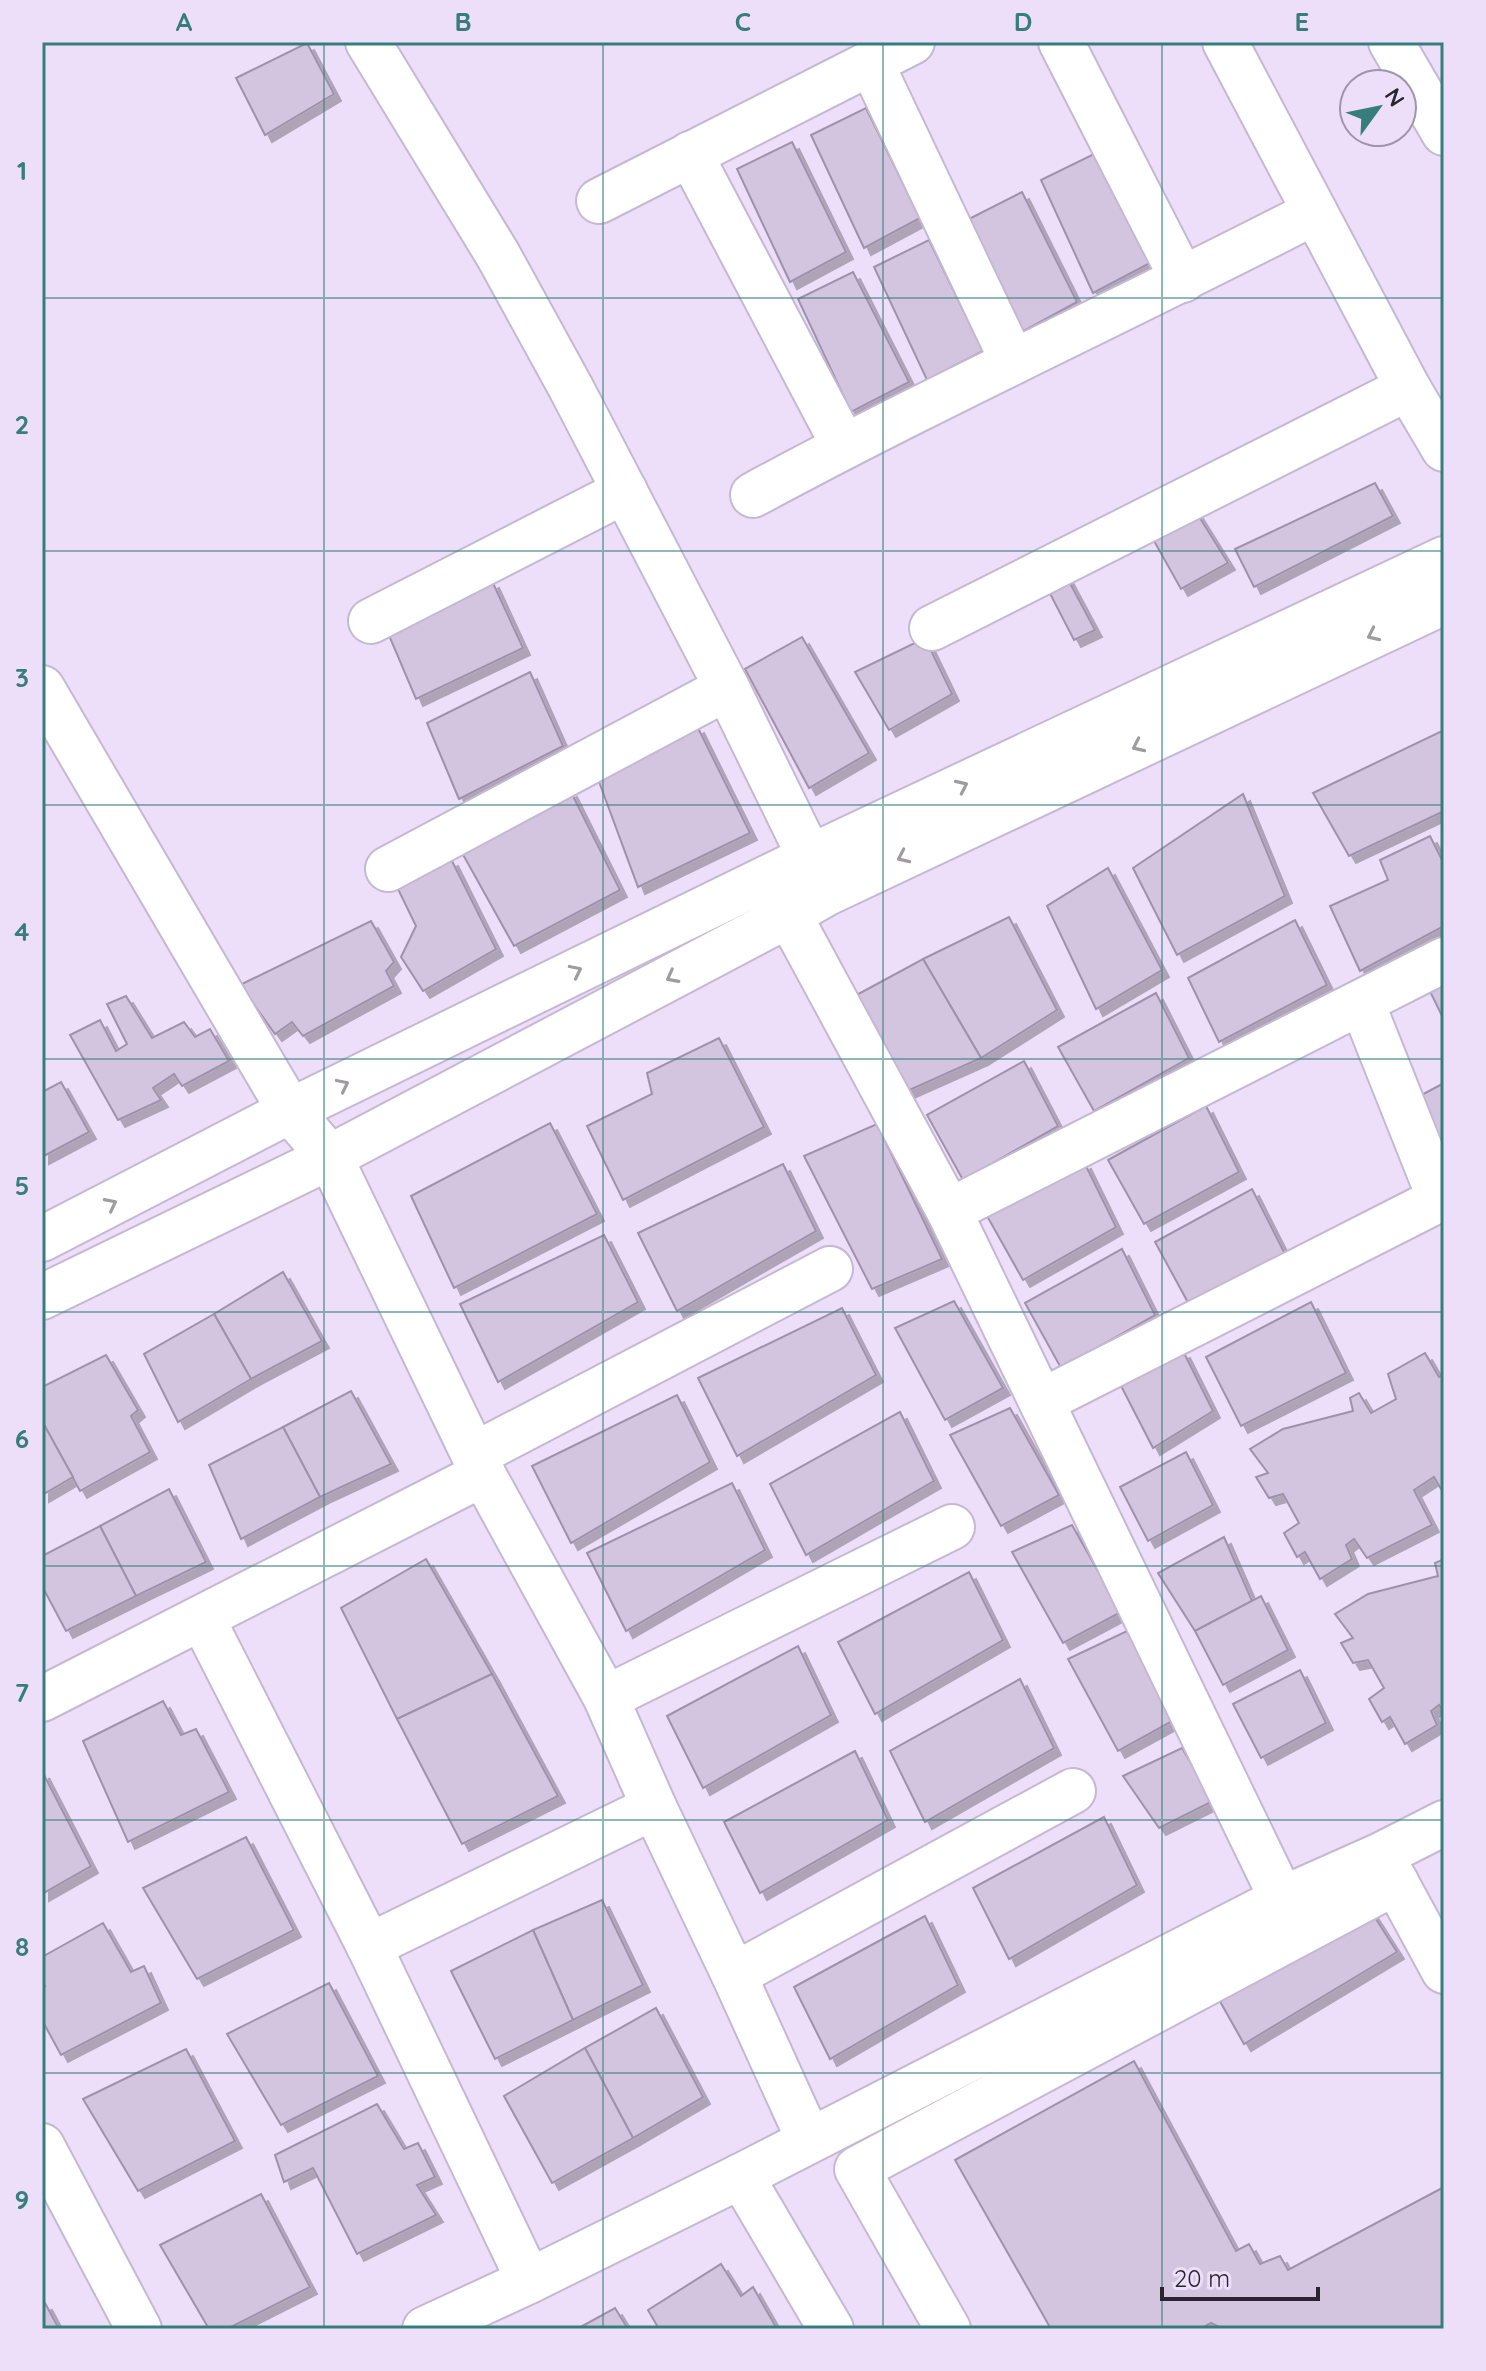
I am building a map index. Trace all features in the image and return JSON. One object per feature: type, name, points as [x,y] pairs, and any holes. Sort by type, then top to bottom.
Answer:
[{"type":"street","points":[[368,42],[498,255],[727,688],[818,875]]},
{"type":"street","points":[[599,201],[912,42]]},
{"type":"street","points":[[1061,42],[1183,280]]},
{"type":"street","points":[[1225,42],[1408,388],[1444,449]]},
{"type":"street","points":[[1391,42],[1444,133]]},
{"type":"street","points":[[871,63],[1013,362]]},
{"type":"street","points":[[690,154],[844,446]]},
{"type":"street","points":[[753,495],[844,446],[1315,212]]},
{"type":"street","points":[[932,628],[1408,388]]},
{"type":"street","points":[[371,621],[625,491]]},
{"type":"street","points":[[42,1297],[330,1157],[789,915],[818,875],[1444,559]]},
{"type":"street","points":[[42,1239],[290,1111],[818,875],[1444,602]]},
{"type":"street","points":[[42,688],[290,1111],[330,1157],[478,1465],[606,1698],[809,2140]]},
{"type":"street","points":[[388,869],[727,688]]},
{"type":"street","points":[[789,915],[949,1211],[1282,1899]]},
{"type":"street","points":[[949,1211],[1444,960]]},
{"type":"street","points":[[1042,1401],[1442,1198],[1362,1003]]},
{"type":"street","points":[[42,1699],[202,1618],[830,1269]]},
{"type":"street","points":[[606,1698],[952,1527]]},
{"type":"street","points":[[202,1618],[369,1946],[529,2281]]},
{"type":"street","points":[[734,1975],[1073,1791]]},
{"type":"street","points":[[369,1946],[654,1807]]},
{"type":"street","points":[[948,2329],[857,2169],[1389,1868],[1444,1823]]},
{"type":"street","points":[[425,2329],[741,2176],[1282,1899],[1389,1868]]},
{"type":"street","points":[[1389,1868],[1444,1971]]},
{"type":"street","points":[[42,2146],[139,2329]]},
{"type":"street","points":[[741,2176],[831,2329]]},
{"type":"building","points":[[307,43],[334,94],[265,135],[236,78]]},
{"type":"building","points":[[866,108],[920,218],[864,248],[811,135]]},
{"type":"building","points":[[792,142],[846,252],[790,282],[737,169]]},
{"type":"building","points":[[1096,153],[1150,263],[1093,293],[1041,180]]},
{"type":"building","points":[[1022,192],[1077,302],[1020,333],[967,220]]},
{"type":"building","points":[[929,240],[983,351],[927,380],[874,267]]},
{"type":"building","points":[[853,272],[909,382],[851,412],[798,299]]},
{"type":"building","points":[[1375,483],[1393,516],[1254,587],[1235,549]]},
{"type":"building","points":[[1195,510],[1228,563],[1181,589],[1149,532]]},
{"type":"building","points":[[1064,572],[1095,630],[1074,640],[1044,582]]},
{"type":"building","points":[[492,581],[523,648],[416,699],[388,633]]},
{"type":"building","points":[[802,637],[869,753],[809,788],[745,669]]},
{"type":"building","points":[[925,638],[952,694],[889,730],[855,672]]},
{"type":"building","points":[[530,672],[563,746],[459,799],[427,723]]},
{"type":"building","points":[[697,726],[750,833],[638,887],[598,779]]},
{"type":"building","points":[[1444,730],[1444,811],[1349,856],[1313,793]]},
{"type":"building","points":[[570,790],[620,890],[514,946],[461,851]]},
{"type":"building","points":[[1243,794],[1285,896],[1177,955],[1133,868]]},
{"type":"building","points":[[1430,836],[1444,864],[1444,926],[1360,971],[1330,906],[1388,880],[1380,860]]},
{"type":"building","points":[[451,859],[496,949],[423,991],[401,957],[416,926],[397,887]]},
{"type":"building","points":[[1108,868],[1162,970],[1096,1009],[1047,906]]},
{"type":"building","points":[[1009,917],[1057,1010],[981,1058],[923,959]]},
{"type":"building","points":[[1295,920],[1327,985],[1219,1042],[1188,978]]},
{"type":"building","points":[[371,921],[394,962],[386,971],[394,986],[303,1036],[292,1022],[275,1034],[240,985]]},
{"type":"building","points":[[923,959],[981,1058],[905,1092],[851,998]]},
{"type":"building","points":[[1444,974],[1444,1020],[1425,981]]},
{"type":"building","points":[[1156,993],[1189,1058],[1094,1111],[1058,1047]]},
{"type":"building","points":[[126,996],[152,1038],[184,1022],[195,1037],[210,1029],[229,1061],[182,1086],[174,1074],[153,1088],[161,1100],[118,1120],[70,1035],[100,1020],[116,1051],[127,1044],[107,1004]]},
{"type":"building","points":[[719,1038],[764,1127],[623,1200],[587,1126],[652,1094],[647,1073]]},
{"type":"building","points":[[1024,1061],[1058,1126],[963,1180],[927,1115]]},
{"type":"building","points":[[61,1082],[89,1132],[42,1157],[42,1092]]},
{"type":"building","points":[[1444,1083],[1444,1162],[1414,1099]]},
{"type":"building","points":[[1206,1106],[1239,1172],[1144,1224],[1108,1160]]},
{"type":"building","points":[[550,1123],[597,1214],[454,1288],[411,1196]]},
{"type":"building","points":[[877,1124],[942,1259],[872,1289],[804,1156]]},
{"type":"building","points":[[1084,1162],[1116,1227],[1023,1280],[987,1216]]},
{"type":"building","points":[[783,1164],[816,1231],[677,1311],[638,1233]]},
{"type":"building","points":[[1252,1189],[1285,1254],[1191,1308],[1155,1242]]},
{"type":"building","points":[[604,1235],[638,1302],[498,1382],[460,1304]]},
{"type":"building","points":[[1122,1249],[1155,1315],[1061,1368],[1025,1303]]},
{"type":"building","points":[[283,1272],[322,1341],[251,1379],[214,1314]]},
{"type":"building","points":[[954,1301],[1003,1388],[945,1420],[895,1328]]},
{"type":"building","points":[[1311,1302],[1346,1373],[1241,1426],[1206,1357]]},
{"type":"building","points":[[842,1308],[876,1375],[737,1456],[698,1378]]},
{"type":"building","points":[[214,1314],[251,1379],[178,1422],[144,1354]]},
{"type":"building","points":[[1183,1351],[1213,1411],[1153,1448],[1118,1380]]},
{"type":"building","points":[[1425,1353],[1439,1377],[1444,1375],[1444,1494],[1434,1477],[1414,1490],[1432,1525],[1367,1558],[1354,1539],[1346,1545],[1352,1559],[1320,1579],[1305,1552],[1297,1557],[1284,1533],[1299,1523],[1283,1494],[1269,1498],[1256,1477],[1268,1473],[1250,1449],[1283,1429],[1353,1411],[1350,1398],[1359,1393],[1371,1413],[1396,1399],[1388,1374]]},
{"type":"building","points":[[106,1355],[138,1410],[131,1416],[150,1452],[80,1491],[42,1421],[42,1387]]},
{"type":"building","points":[[351,1391],[391,1464],[320,1497],[283,1427]]},
{"type":"building","points":[[677,1395],[710,1462],[571,1543],[532,1466]]},
{"type":"building","points":[[1010,1408],[1059,1495],[1001,1526],[950,1435]]},
{"type":"building","points":[[900,1412],[934,1481],[806,1555],[770,1484]]},
{"type":"building","points":[[42,1421],[73,1477],[42,1495]]},
{"type":"building","points":[[283,1427],[320,1497],[241,1539],[209,1465]]},
{"type":"building","points":[[1186,1452],[1213,1505],[1148,1541],[1120,1487]]},
{"type":"building","points":[[732,1483],[765,1550],[626,1631],[587,1553]]},
{"type":"building","points":[[169,1489],[206,1562],[136,1596],[100,1526]]},
{"type":"building","points":[[1072,1525],[1121,1612],[1063,1643],[1012,1552]]},
{"type":"building","points":[[100,1526],[136,1596],[66,1631],[42,1586],[42,1556]]},
{"type":"building","points":[[1224,1537],[1252,1601],[1195,1631],[1158,1573]]},
{"type":"building","points":[[426,1559],[492,1674],[397,1719],[341,1608]]},
{"type":"building","points":[[1444,1559],[1444,1713],[1439,1705],[1431,1711],[1437,1725],[1405,1744],[1390,1717],[1382,1722],[1369,1699],[1384,1688],[1368,1660],[1353,1663],[1341,1643],[1353,1638],[1335,1614],[1368,1594],[1438,1576],[1435,1563]]},
{"type":"building","points":[[969,1572],[1003,1640],[875,1714],[838,1642]]},
{"type":"building","points":[[1261,1596],[1288,1650],[1223,1685],[1195,1631]]},
{"type":"building","points":[[1127,1631],[1176,1719],[1118,1751],[1068,1659]]},
{"type":"building","points":[[798,1646],[831,1715],[703,1788],[667,1716]]},
{"type":"building","points":[[1300,1670],[1326,1723],[1261,1758],[1233,1704]]},
{"type":"building","points":[[492,1674],[558,1796],[462,1844],[397,1719]]},
{"type":"building","points":[[1020,1679],[1054,1748],[925,1822],[890,1751]]},
{"type":"building","points":[[163,1701],[181,1735],[196,1729],[229,1792],[128,1842],[83,1741]]},
{"type":"building","points":[[1182,1748],[1213,1801],[1159,1828],[1123,1776]]},
{"type":"building","points":[[855,1751],[888,1820],[760,1893],[724,1822]]},
{"type":"building","points":[[42,1771],[91,1866],[42,1894]]},
{"type":"building","points":[[1104,1817],[1137,1885],[1009,1959],[973,1888]]},
{"type":"building","points":[[246,1837],[294,1930],[197,1979],[143,1888]]},
{"type":"building","points":[[602,1900],[643,1985],[573,2020],[533,1930]]},
{"type":"building","points":[[1369,1908],[1397,1952],[1244,2044],[1217,1996]]},
{"type":"building","points":[[925,1916],[958,1985],[830,2059],[794,1987]]},
{"type":"building","points":[[103,1923],[131,1972],[144,1966],[161,2003],[61,2055],[42,2020],[42,1987],[45,1986],[42,1982],[42,1957]]},
{"type":"building","points":[[533,1930],[573,2020],[495,2059],[451,1971]]},
{"type":"building","points":[[329,1983],[378,2076],[281,2125],[227,2034]]},
{"type":"building","points":[[656,2008],[703,2097],[633,2138],[585,2048]]},
{"type":"building","points":[[585,2048],[633,2138],[552,2183],[504,2096]]},
{"type":"building","points":[[186,2049],[235,2141],[138,2191],[83,2099]]},
{"type":"building","points":[[1134,2061],[1236,2251],[1249,2244],[1260,2264],[1280,2256],[1288,2270],[1444,2187],[1444,2329],[1223,2329],[1211,2323],[1200,2329],[1051,2329],[955,2160]]},
{"type":"building","points":[[377,2104],[404,2149],[418,2143],[435,2177],[417,2185],[436,2215],[357,2254],[313,2168],[284,2182],[275,2155]]},
{"type":"building","points":[[261,2194],[310,2287],[227,2329],[209,2329],[160,2245]]},
{"type":"building","points":[[721,2264],[741,2296],[753,2287],[777,2329],[659,2329],[648,2310]]},
{"type":"building","points":[[45,2303],[59,2329],[42,2329],[42,2304]]},
{"type":"building","points":[[615,2308],[628,2329],[577,2329]]}]
